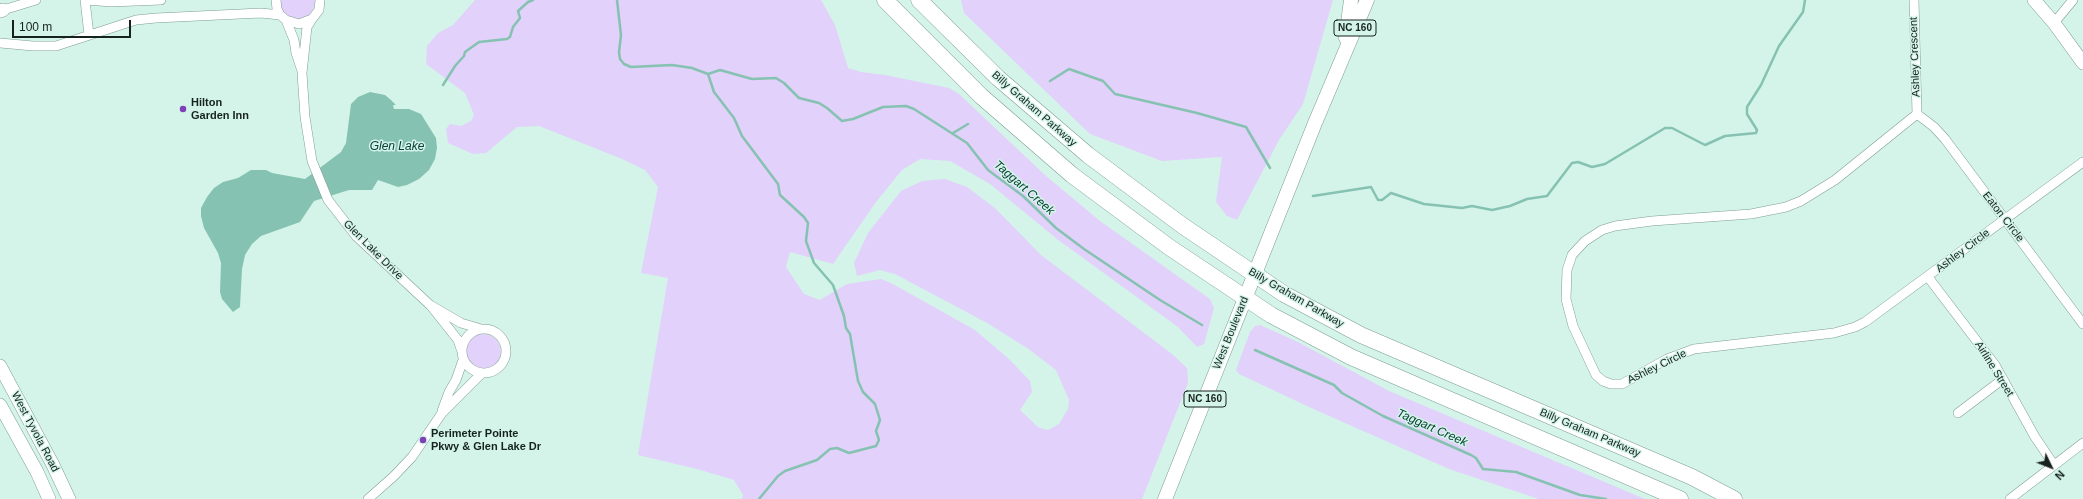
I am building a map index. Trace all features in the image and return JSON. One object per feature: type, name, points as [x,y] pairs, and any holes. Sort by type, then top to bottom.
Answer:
[{"type":"highway","points":[[884,0],[981,96],[1055,160],[1120,212],[1245,299],[1310,337],[1351,357],[1680,499]]},
{"type":"highway","name":"Billy Graham Parkway","points":[[919,0],[998,78],[1088,155],[1165,213],[1254,274],[1322,315],[1361,335],[1692,477],[1734,499]]},
{"type":"main road","name":"West Boulevard","points":[[1343,56],[1352,0]]},
{"type":"main road","name":"West Boulevard","points":[[1165,499],[1254,274],[1367,0]]},
{"type":"main road","points":[[2034,0],[2054,23],[2083,63]]},
{"type":"main road","name":"West Tyvola Road","points":[[0,366],[53,465],[69,499]]},
{"type":"main road","name":"West Tyvola Road","points":[[0,405],[37,472],[49,499]]},
{"type":"street","points":[[1,11],[36,0]]},
{"type":"street","points":[[90,36],[86,0],[111,2],[161,0]]},
{"type":"street","name":"Glen Lake Drive","points":[[276,0],[277,9],[294,40],[302,73]]},
{"type":"street","name":"Glen Lake Drive","points":[[320,0],[319,10],[307,27],[302,73],[305,117],[312,161],[321,185],[337,214],[356,236],[430,305],[458,340],[461,349]]},
{"type":"street","name":"Ashley Crescent","points":[[1914,0],[1917,114]]},
{"type":"street","points":[[2054,23],[2073,0]]},
{"type":"street","points":[[0,43],[33,46],[56,46],[136,20],[156,18],[261,13],[283,18],[299,24],[312,19]]},
{"type":"street","name":"Eaton Circle","points":[[1917,114],[1934,127],[1945,139],[1970,175],[2006,219],[2083,324]]},
{"type":"street","name":"Ashley Circle","points":[[1917,114],[1835,180],[1801,201],[1786,207],[1751,214],[1681,218],[1615,226],[1596,233],[1585,241],[1572,255],[1567,270],[1566,299],[1573,326],[1594,372],[1603,381],[1616,384],[1628,382],[1667,359],[1694,349],[1834,333],[1855,327],[1865,322],[1928,277],[2083,162]]},
{"type":"street","name":"Airline Street","points":[[1928,277],[1973,336],[2003,379],[2035,437],[2054,465]]},
{"type":"street","name":"Glen Lake Drive","points":[[430,305],[458,322],[481,329]]},
{"type":"street","points":[[368,499],[394,476],[412,457],[442,413],[481,374],[495,371],[500,366],[506,352],[505,344],[496,332],[481,329],[467,336],[461,349],[463,360],[469,368],[481,374]]},
{"type":"street","points":[[442,413],[449,392],[456,380],[463,360]]},
{"type":"street","points":[[1958,412],[2003,379]]},
{"type":"street","points":[[2010,499],[2083,442]]},
{"type":"shaded area","points":[[280,0],[315,0],[315,3],[311,14],[300,20],[289,17],[284,13],[281,8]]},
{"type":"shaded area","points":[[475,0],[821,0],[835,25],[848,68],[861,72],[885,75],[949,88],[959,94],[1045,175],[1100,221],[1210,299],[1214,308],[1204,344],[1197,347],[1178,327],[1057,239],[990,184],[950,161],[920,159],[902,170],[876,202],[833,264],[790,252],[786,267],[804,294],[820,300],[847,284],[881,279],[891,283],[975,330],[1009,359],[1030,381],[1032,392],[1020,410],[1038,427],[1048,430],[1059,424],[1068,409],[1069,400],[1056,370],[1027,348],[987,323],[895,274],[880,270],[857,276],[854,263],[868,233],[901,191],[922,181],[945,179],[967,187],[996,209],[1041,255],[1172,354],[1187,368],[1188,383],[1142,499],[742,499],[743,495],[734,480],[697,469],[638,455],[668,278],[641,273],[658,187],[645,170],[622,159],[539,126],[517,127],[486,153],[473,154],[448,143],[446,129],[450,124],[461,126],[471,121],[474,115],[465,93],[426,64],[427,46],[438,33],[453,25]]},
{"type":"shaded area","points":[[961,0],[1333,0],[1303,104],[1279,140],[1237,220],[1227,216],[1216,202],[1222,157],[1162,161],[1090,134],[964,13]]},
{"type":"shaded area","points":[[1260,325],[1298,342],[1389,391],[1645,499],[1539,499],[1449,469],[1309,407],[1239,374],[1236,370],[1250,332],[1255,326]]},
{"type":"shaded area","points":[[483,334],[496,339],[501,352],[496,365],[483,370],[470,365],[465,352],[470,339]]},
{"type":"water","name":"Glen Lake","points":[[370,92],[385,95],[396,105],[393,105],[394,109],[409,109],[421,114],[436,138],[437,148],[435,159],[429,170],[419,179],[407,185],[398,187],[378,180],[372,190],[349,190],[314,201],[300,222],[261,236],[252,244],[245,255],[242,269],[240,307],[233,312],[222,299],[220,292],[221,263],[218,253],[204,228],[201,216],[201,208],[207,197],[214,188],[223,182],[238,178],[251,170],[266,170],[272,173],[305,179],[341,152],[346,143],[351,104],[358,97]]},
{"type":"waterway","points":[[443,85],[455,66],[464,56],[465,52],[479,42],[507,39],[510,37],[513,27],[520,18],[518,11],[528,2],[533,0]]},
{"type":"waterway","name":"Taggart Creek","points":[[617,0],[621,35],[619,52],[620,59],[624,64],[631,67],[672,65],[692,68],[708,74],[720,70],[752,79],[776,78],[784,83],[799,98],[819,103],[842,121],[853,119],[883,107],[906,106],[914,109],[967,143],[988,170],[1023,196],[1056,228],[1084,249],[1160,300],[1202,325]]},
{"type":"waterway","points":[[1313,196],[1371,187],[1378,200],[1382,200],[1391,193],[1424,204],[1462,208],[1472,206],[1492,210],[1510,206],[1527,199],[1547,196],[1572,163],[1578,162],[1592,167],[1605,164],[1665,128],[1672,128],[1705,145],[1725,136],[1756,133],[1757,130],[1747,114],[1747,107],[1761,85],[1779,46],[1803,12],[1805,0]]},
{"type":"waterway","points":[[1050,81],[1069,69],[1103,81],[1115,94],[1197,113],[1246,127],[1270,168]]},
{"type":"waterway","points":[[708,74],[714,92],[734,118],[742,136],[778,184],[780,195],[804,217],[808,223],[806,241],[814,263],[833,285],[844,316],[846,328],[850,334],[858,381],[863,392],[875,404],[880,420],[876,431],[879,440],[876,446],[849,453],[837,448],[830,449],[817,460],[785,471],[778,476],[759,499]]},
{"type":"waterway","points":[[953,133],[968,124]]},
{"type":"waterway","name":"Taggart Creek","points":[[1255,350],[1334,385],[1342,393],[1383,416],[1471,455],[1476,458],[1483,469],[1516,472],[1580,495],[1606,499]]},
{"type":"place","name":"Hilton Garden Inn","points":[[183,109]]},
{"type":"place","name":"Perimeter Pointe Pkwy & Glen Lake Dr","points":[[423,440]]}]
